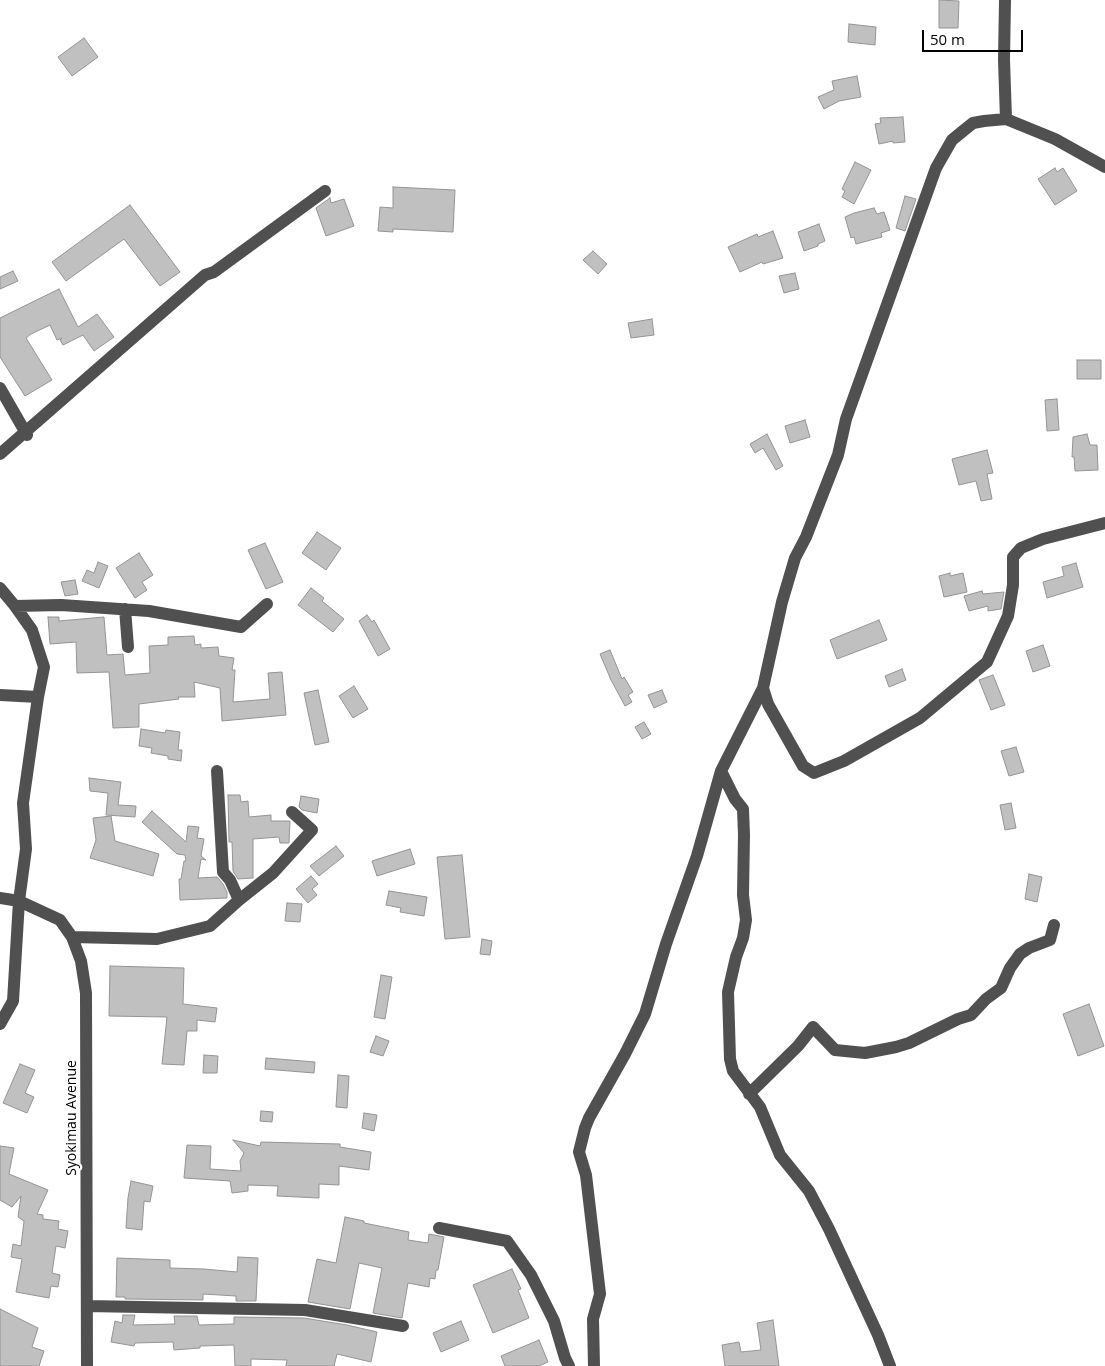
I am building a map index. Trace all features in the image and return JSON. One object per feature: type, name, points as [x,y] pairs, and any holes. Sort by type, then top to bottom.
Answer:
[{"type":"street","points":[[1006,0],[1004,60],[1006,119]]},
{"type":"street","points":[[594,1366],[594,1319],[600,1294],[586,1175],[579,1152],[581,1144],[589,1118],[645,1014],[666,944],[697,856],[721,771],[763,688],[782,602],[795,558],[806,537],[838,456],[846,420],[936,168],[949,145],[963,130],[973,123],[984,120],[1006,119],[1055,139],[1105,167]]},
{"type":"street","points":[[0,454],[26,434],[205,275],[214,272],[325,191]]},
{"type":"street","points":[[0,388],[26,434]]},
{"type":"street","points":[[763,688],[768,704],[803,766],[814,774],[844,761],[920,718],[987,662],[1008,616],[1013,584],[1013,557],[1021,548],[1043,539],[1105,523]]},
{"type":"street","points":[[0,588],[32,630],[44,667],[38,697],[24,802],[26,849],[19,901],[12,1001],[0,1024]]},
{"type":"street","points":[[15,606],[61,605],[149,610],[241,627],[267,604]]},
{"type":"street","points":[[125,609],[128,647]]},
{"type":"street","points":[[0,695],[38,697]]},
{"type":"street","points":[[217,771],[223,872],[230,880],[239,900]]},
{"type":"street","points":[[721,771],[735,799],[743,809],[743,895],[746,920],[728,992],[730,1059],[733,1071],[760,1107],[780,1155],[809,1191],[830,1229],[890,1366]]},
{"type":"street","points":[[72,938],[157,939],[210,926],[273,873],[312,830],[292,812]]},
{"type":"street","name":"Syokimau Avenue","points":[[0,898],[19,901],[60,920],[72,938],[81,961],[86,993],[87,1366]]},
{"type":"street","points":[[749,1094],[798,1046],[813,1028],[835,1050],[865,1052],[909,1043],[971,1015],[986,999],[1001,988],[1010,968],[1020,954],[1029,948],[1050,940],[1054,925]]},
{"type":"street","points":[[440,1228],[507,1241],[531,1275],[554,1321],[569,1366]]},
{"type":"street","points":[[87,1306],[305,1310],[403,1326]]},
{"type":"building","points":[[939,0],[959,1],[958,28],[939,28]]},
{"type":"building","points":[[849,24],[876,27],[875,45],[848,42]]},
{"type":"building","points":[[84,38],[98,57],[72,76],[58,57]]},
{"type":"building","points":[[857,76],[861,97],[839,101],[824,109],[818,97],[834,90],[832,81]]},
{"type":"building","points":[[903,117],[905,142],[893,143],[893,141],[879,144],[875,124],[881,123],[880,118]]},
{"type":"building","points":[[855,162],[871,170],[854,204],[842,197],[845,191],[842,189]]},
{"type":"building","points":[[1055,168],[1057,172],[1063,168],[1077,191],[1055,205],[1038,179]]},
{"type":"building","points":[[393,187],[455,190],[453,232],[393,229],[393,232],[378,231],[380,207],[393,208]]},
{"type":"building","points":[[905,196],[916,199],[905,231],[896,228]]},
{"type":"building","points":[[330,198],[331,203],[344,199],[354,226],[326,236],[316,208]]},
{"type":"building","points":[[130,205],[180,272],[160,286],[124,239],[66,281],[52,262]]},
{"type":"building","points":[[874,208],[877,214],[884,212],[890,230],[881,233],[882,237],[856,244],[854,237],[851,238],[845,217]]},
{"type":"building","points":[[819,224],[825,241],[818,244],[818,246],[804,251],[798,232]]},
{"type":"building","points":[[773,231],[783,258],[763,264],[762,262],[740,272],[728,247],[757,234],[758,237]]},
{"type":"building","points":[[593,251],[607,264],[598,274],[583,260]]},
{"type":"building","points":[[13,271],[18,281],[0,289],[0,277]]},
{"type":"building","points":[[795,273],[799,289],[784,293],[779,276]]},
{"type":"building","points":[[59,289],[78,327],[97,314],[114,337],[94,351],[83,335],[63,345],[60,340],[62,338],[57,340],[50,325],[31,334],[26,338],[52,380],[25,396],[0,357],[0,318]]},
{"type":"building","points":[[652,319],[654,335],[631,338],[628,323]]},
{"type":"building","points":[[1077,360],[1101,360],[1101,379],[1077,379]]},
{"type":"building","points":[[1057,399],[1059,430],[1047,431],[1045,400]]},
{"type":"building","points":[[805,420],[810,437],[790,443],[785,426]]},
{"type":"building","points":[[767,434],[783,466],[776,470],[763,448],[755,453],[750,444]]},
{"type":"building","points":[[1087,434],[1090,445],[1097,445],[1098,470],[1075,471],[1074,457],[1072,457],[1073,437]]},
{"type":"building","points":[[987,450],[993,473],[987,474],[992,499],[981,501],[976,481],[959,485],[952,459]]},
{"type":"building","points":[[317,532],[341,548],[326,570],[302,553]]},
{"type":"building","points":[[265,543],[283,582],[266,589],[248,550]]},
{"type":"building","points":[[139,553],[153,575],[142,582],[147,590],[135,598],[116,568]]},
{"type":"building","points":[[98,562],[108,566],[99,588],[82,581],[87,570],[94,573]]},
{"type":"building","points":[[1076,563],[1083,587],[1047,598],[1043,582],[1064,576],[1062,567]]},
{"type":"building","points":[[950,573],[950,576],[963,573],[967,592],[944,597],[939,576]]},
{"type":"building","points":[[75,580],[78,594],[65,596],[61,582]]},
{"type":"building","points":[[311,588],[324,598],[322,601],[344,619],[333,632],[298,605]]},
{"type":"building","points":[[982,591],[983,594],[1004,592],[1001,609],[988,611],[988,606],[969,611],[964,596]]},
{"type":"building","points":[[367,615],[372,622],[374,620],[390,649],[378,656],[359,621]]},
{"type":"building","points":[[48,617],[59,617],[59,621],[104,617],[107,655],[123,654],[125,675],[150,673],[149,646],[168,645],[168,637],[194,636],[195,645],[201,644],[201,648],[218,647],[219,656],[234,658],[232,670],[235,670],[233,702],[270,699],[268,673],[282,672],[286,715],[222,721],[220,688],[194,682],[195,697],[178,697],[179,699],[139,704],[139,727],[113,728],[109,672],[77,673],[76,642],[50,644]]},
{"type":"building","points":[[879,620],[887,640],[837,659],[830,640]]},
{"type":"building","points":[[1043,645],[1050,666],[1033,672],[1026,651]]},
{"type":"building","points":[[610,650],[622,679],[624,677],[633,692],[628,695],[632,702],[625,706],[600,654]]},
{"type":"building","points":[[902,669],[906,680],[889,687],[885,676]]},
{"type":"building","points":[[993,675],[1005,705],[991,710],[979,680]]},
{"type":"building","points":[[354,686],[368,709],[353,718],[339,696]]},
{"type":"building","points":[[318,690],[329,742],[315,745],[304,693]]},
{"type":"building","points":[[662,690],[667,702],[654,708],[648,695]]},
{"type":"building","points":[[644,722],[651,734],[642,739],[635,727]]},
{"type":"building","points":[[141,729],[165,733],[166,730],[180,732],[178,750],[182,750],[181,761],[151,753],[152,748],[139,746]]},
{"type":"building","points":[[1016,747],[1024,772],[1009,776],[1001,751]]},
{"type":"building","points":[[89,778],[121,782],[118,805],[136,806],[135,817],[106,815],[108,793],[90,791]]},
{"type":"building","points":[[228,795],[240,795],[241,802],[248,801],[249,817],[271,815],[271,821],[290,821],[289,843],[280,843],[279,837],[253,839],[253,878],[238,879],[233,871],[232,842],[229,842]]},
{"type":"building","points":[[301,796],[319,799],[317,813],[302,810],[299,807]]},
{"type":"building","points":[[1011,803],[1016,828],[1005,830],[1000,805]]},
{"type":"building","points":[[152,811],[186,842],[188,826],[199,827],[197,838],[204,839],[201,856],[206,860],[201,859],[198,878],[217,877],[227,892],[227,898],[180,900],[179,879],[181,879],[184,861],[186,861],[185,855],[177,854],[142,822]]},
{"type":"building","points":[[111,816],[115,841],[159,854],[153,876],[90,858],[96,840],[93,818]]},
{"type":"building","points":[[336,846],[344,856],[319,876],[310,866]]},
{"type":"building","points":[[410,849],[415,864],[377,876],[372,861]]},
{"type":"building","points":[[462,855],[470,937],[445,939],[437,857]]},
{"type":"building","points":[[1029,874],[1042,877],[1037,902],[1025,899]]},
{"type":"building","points":[[311,876],[318,884],[312,889],[317,895],[308,903],[296,889]]},
{"type":"building","points":[[389,891],[427,897],[424,916],[400,912],[401,908],[386,905]]},
{"type":"building","points":[[287,903],[302,904],[300,922],[285,921]]},
{"type":"building","points":[[482,939],[492,941],[490,955],[480,954]]},
{"type":"building","points":[[110,966],[184,968],[183,1004],[217,1008],[215,1022],[197,1020],[197,1031],[187,1031],[184,1065],[162,1064],[167,1017],[109,1016]]},
{"type":"building","points":[[381,975],[392,977],[385,1019],[374,1017]]},
{"type":"building","points":[[1089,1004],[1104,1046],[1078,1056],[1063,1014]]},
{"type":"building","points":[[376,1036],[389,1041],[383,1056],[370,1052]]},
{"type":"building","points":[[204,1055],[218,1056],[217,1073],[203,1073]]},
{"type":"building","points":[[266,1058],[315,1062],[314,1073],[265,1069]]},
{"type":"building","points":[[20,1064],[35,1070],[25,1093],[34,1097],[27,1113],[3,1103]]},
{"type":"building","points":[[338,1075],[349,1076],[347,1108],[336,1107]]},
{"type":"building","points":[[261,1111],[273,1112],[272,1122],[260,1121]]},
{"type":"building","points":[[364,1113],[377,1115],[374,1131],[362,1128]]},
{"type":"building","points":[[233,1140],[260,1146],[261,1142],[340,1144],[340,1147],[371,1152],[369,1170],[339,1166],[339,1185],[319,1184],[319,1198],[277,1196],[278,1186],[248,1185],[248,1191],[232,1193],[230,1181],[184,1178],[187,1145],[211,1146],[210,1169],[241,1171],[240,1161],[244,1153]]},
{"type":"building","points":[[0,1146],[14,1148],[9,1174],[48,1190],[37,1214],[43,1215],[43,1219],[59,1221],[58,1229],[68,1231],[65,1248],[56,1246],[52,1273],[60,1275],[58,1287],[51,1286],[49,1298],[16,1292],[22,1259],[11,1257],[13,1244],[21,1246],[24,1221],[18,1217],[21,1196],[12,1207],[0,1200]]},
{"type":"building","points":[[131,1181],[153,1186],[150,1202],[144,1201],[142,1230],[126,1228]]},
{"type":"building","points":[[345,1217],[364,1221],[364,1223],[409,1232],[408,1240],[428,1243],[429,1234],[444,1237],[435,1279],[430,1278],[429,1287],[408,1283],[402,1318],[373,1313],[382,1268],[359,1263],[350,1309],[308,1302],[317,1259],[336,1263]]},
{"type":"building","points":[[238,1257],[258,1258],[256,1301],[236,1301],[236,1296],[203,1294],[203,1300],[125,1299],[125,1297],[116,1297],[117,1258],[170,1260],[170,1268],[237,1272]]},
{"type":"building","points":[[512,1269],[521,1289],[518,1290],[529,1318],[493,1333],[473,1285]]},
{"type":"building","points":[[0,1309],[38,1328],[32,1347],[44,1351],[39,1366],[0,1366]]},
{"type":"building","points":[[123,1315],[135,1315],[133,1325],[175,1324],[174,1316],[197,1316],[199,1325],[234,1324],[234,1317],[304,1318],[377,1332],[371,1362],[337,1354],[334,1366],[286,1366],[287,1360],[251,1359],[251,1366],[235,1366],[234,1345],[200,1346],[200,1348],[174,1350],[173,1342],[135,1343],[134,1346],[111,1342],[115,1321],[122,1323]]},
{"type":"building","points":[[773,1320],[779,1366],[725,1366],[722,1345],[739,1342],[741,1352],[761,1350],[757,1323]]},
{"type":"building","points":[[461,1321],[469,1340],[441,1352],[433,1333]]},
{"type":"building","points":[[539,1340],[548,1362],[539,1366],[505,1366],[501,1356]]}]
